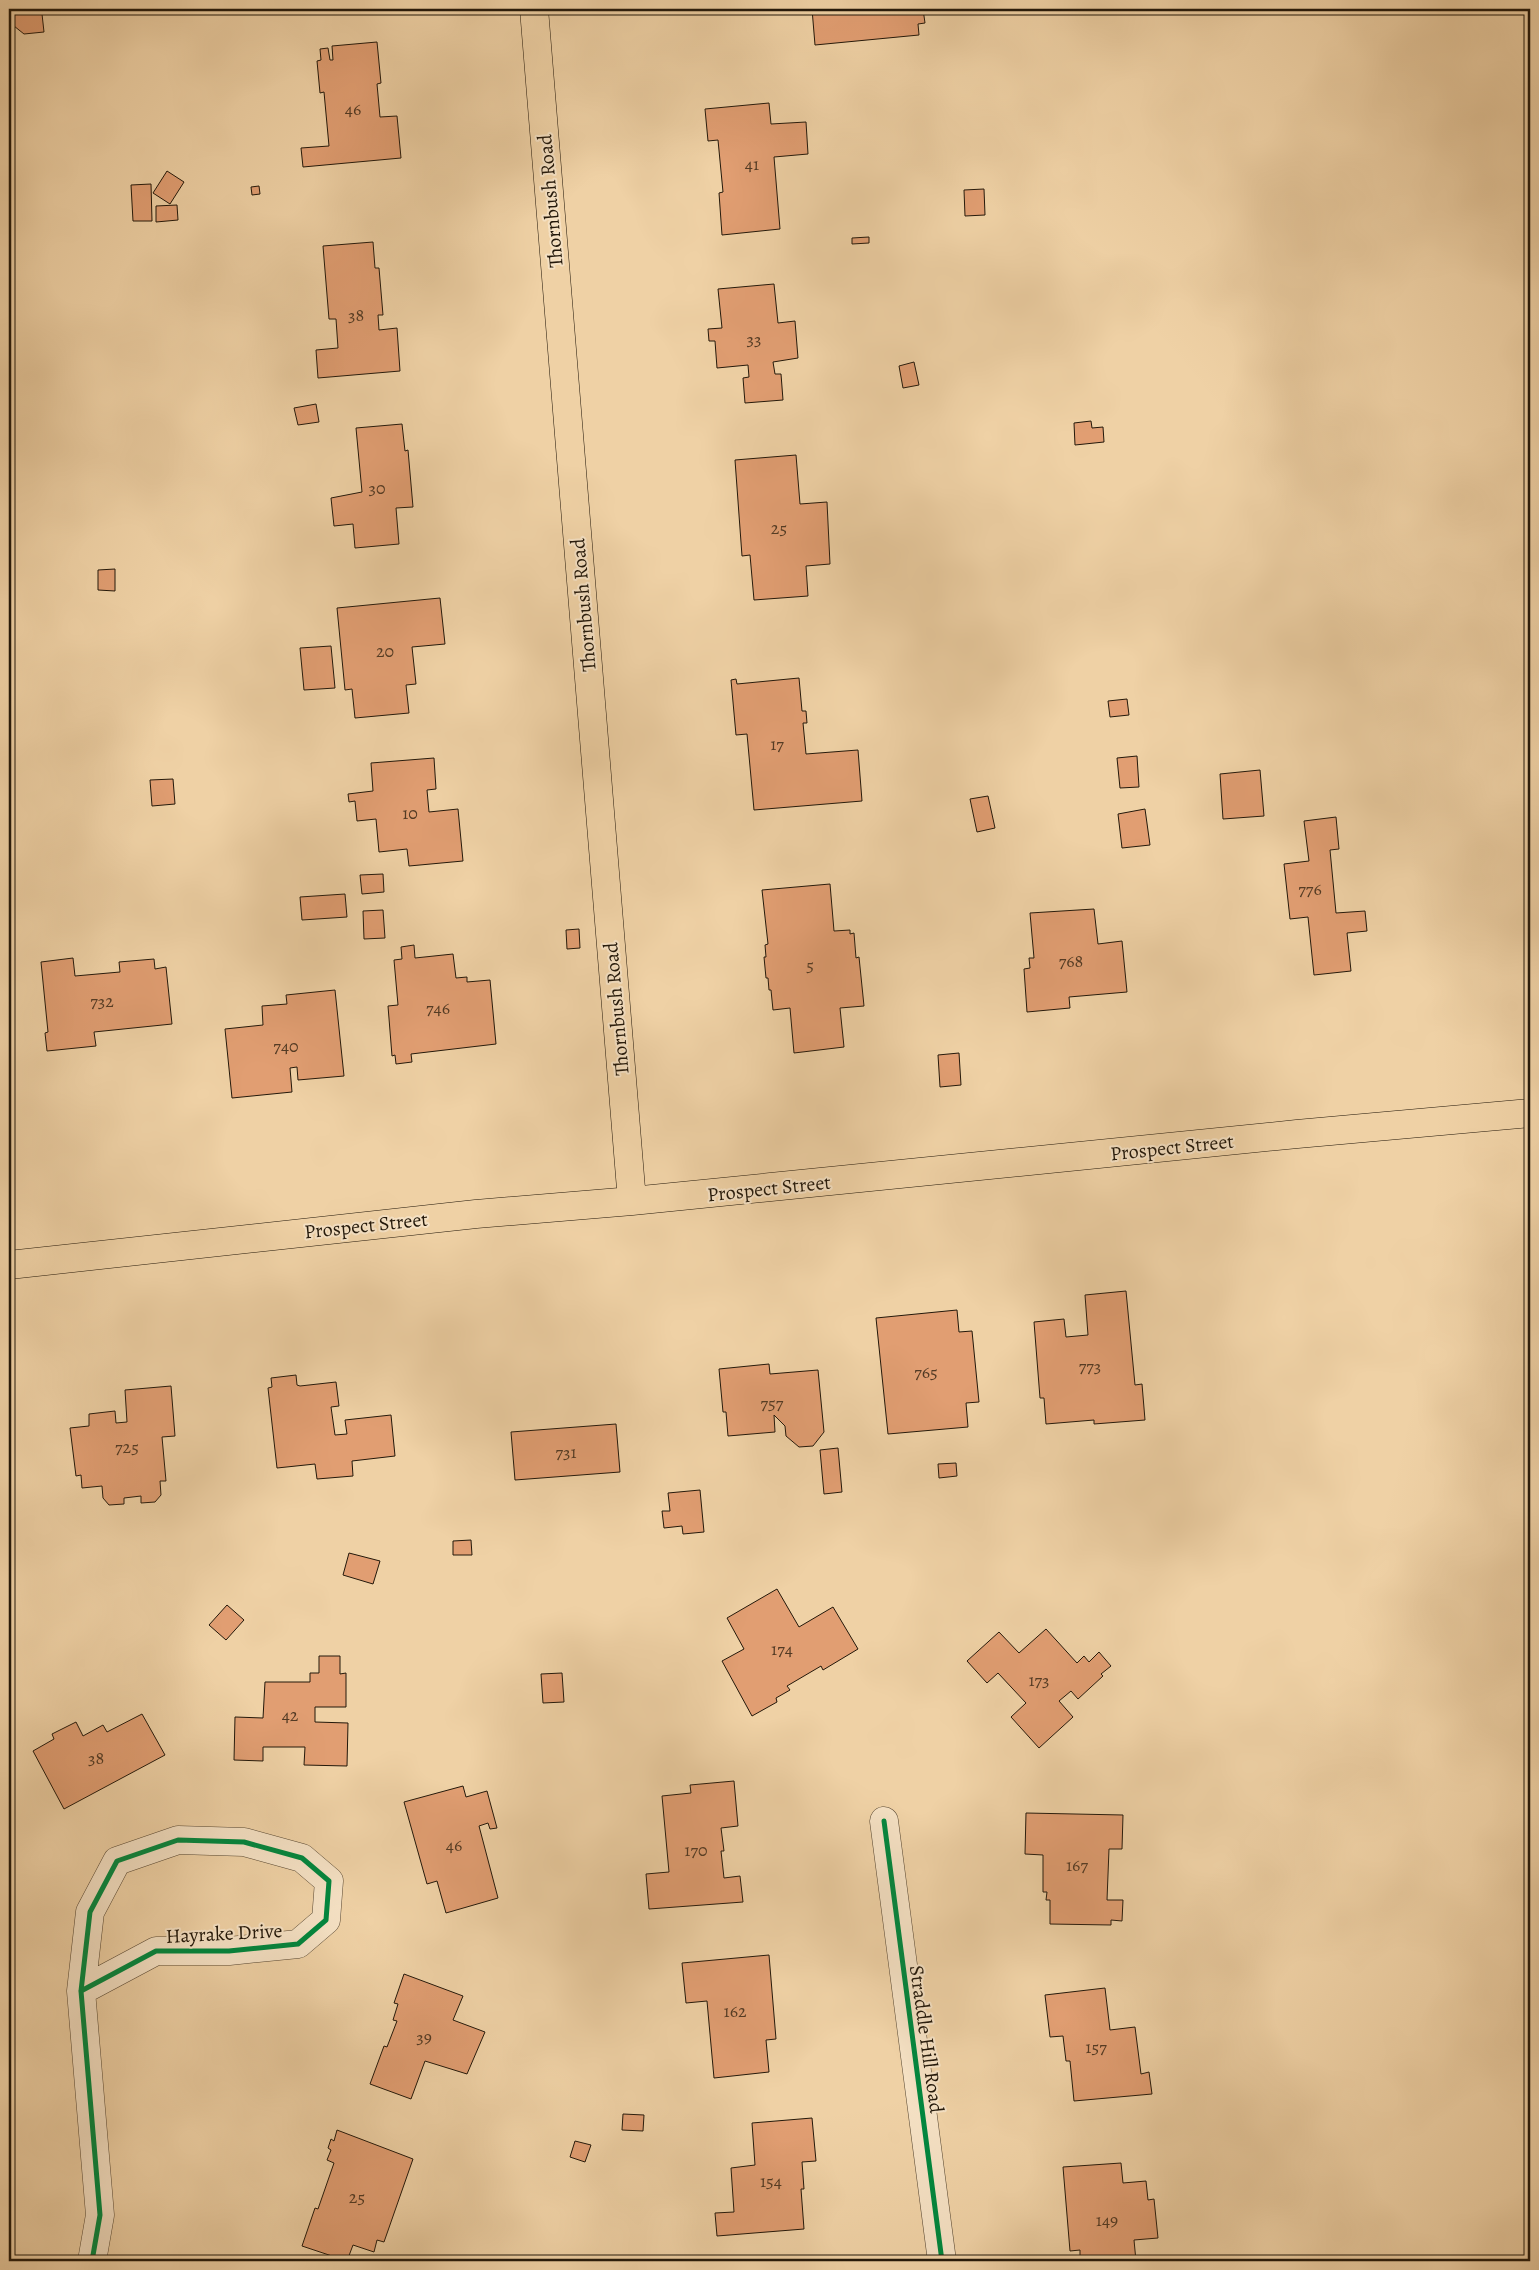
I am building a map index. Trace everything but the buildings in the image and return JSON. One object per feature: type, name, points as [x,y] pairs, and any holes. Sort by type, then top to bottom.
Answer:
[{"type":"main road","name":"Thornbush Road","points":[[534,9],[632,1201]]},
{"type":"main road","name":"Prospect Street","points":[[9,1265],[341,1228],[632,1201],[1297,1134],[1530,1113]]},
{"type":"street","name":"Straddle Hill Road","points":[[884,1820],[942,2261]]},
{"type":"street","name":"Hayrake Drive","points":[[81,1991],[156,1951],[229,1951],[298,1944],[326,1920],[329,1881],[302,1858],[244,1842],[178,1840],[117,1861],[90,1912],[81,1991],[100,2215],[92,2261]]},
{"type":"cycle path","points":[[884,1821],[942,2261]]},
{"type":"cycle path","points":[[81,1991],[156,1951],[229,1951],[298,1944],[326,1920],[329,1881],[302,1858],[244,1842],[178,1840],[117,1861],[90,1912],[81,1991],[100,2215],[92,2261]]}]
